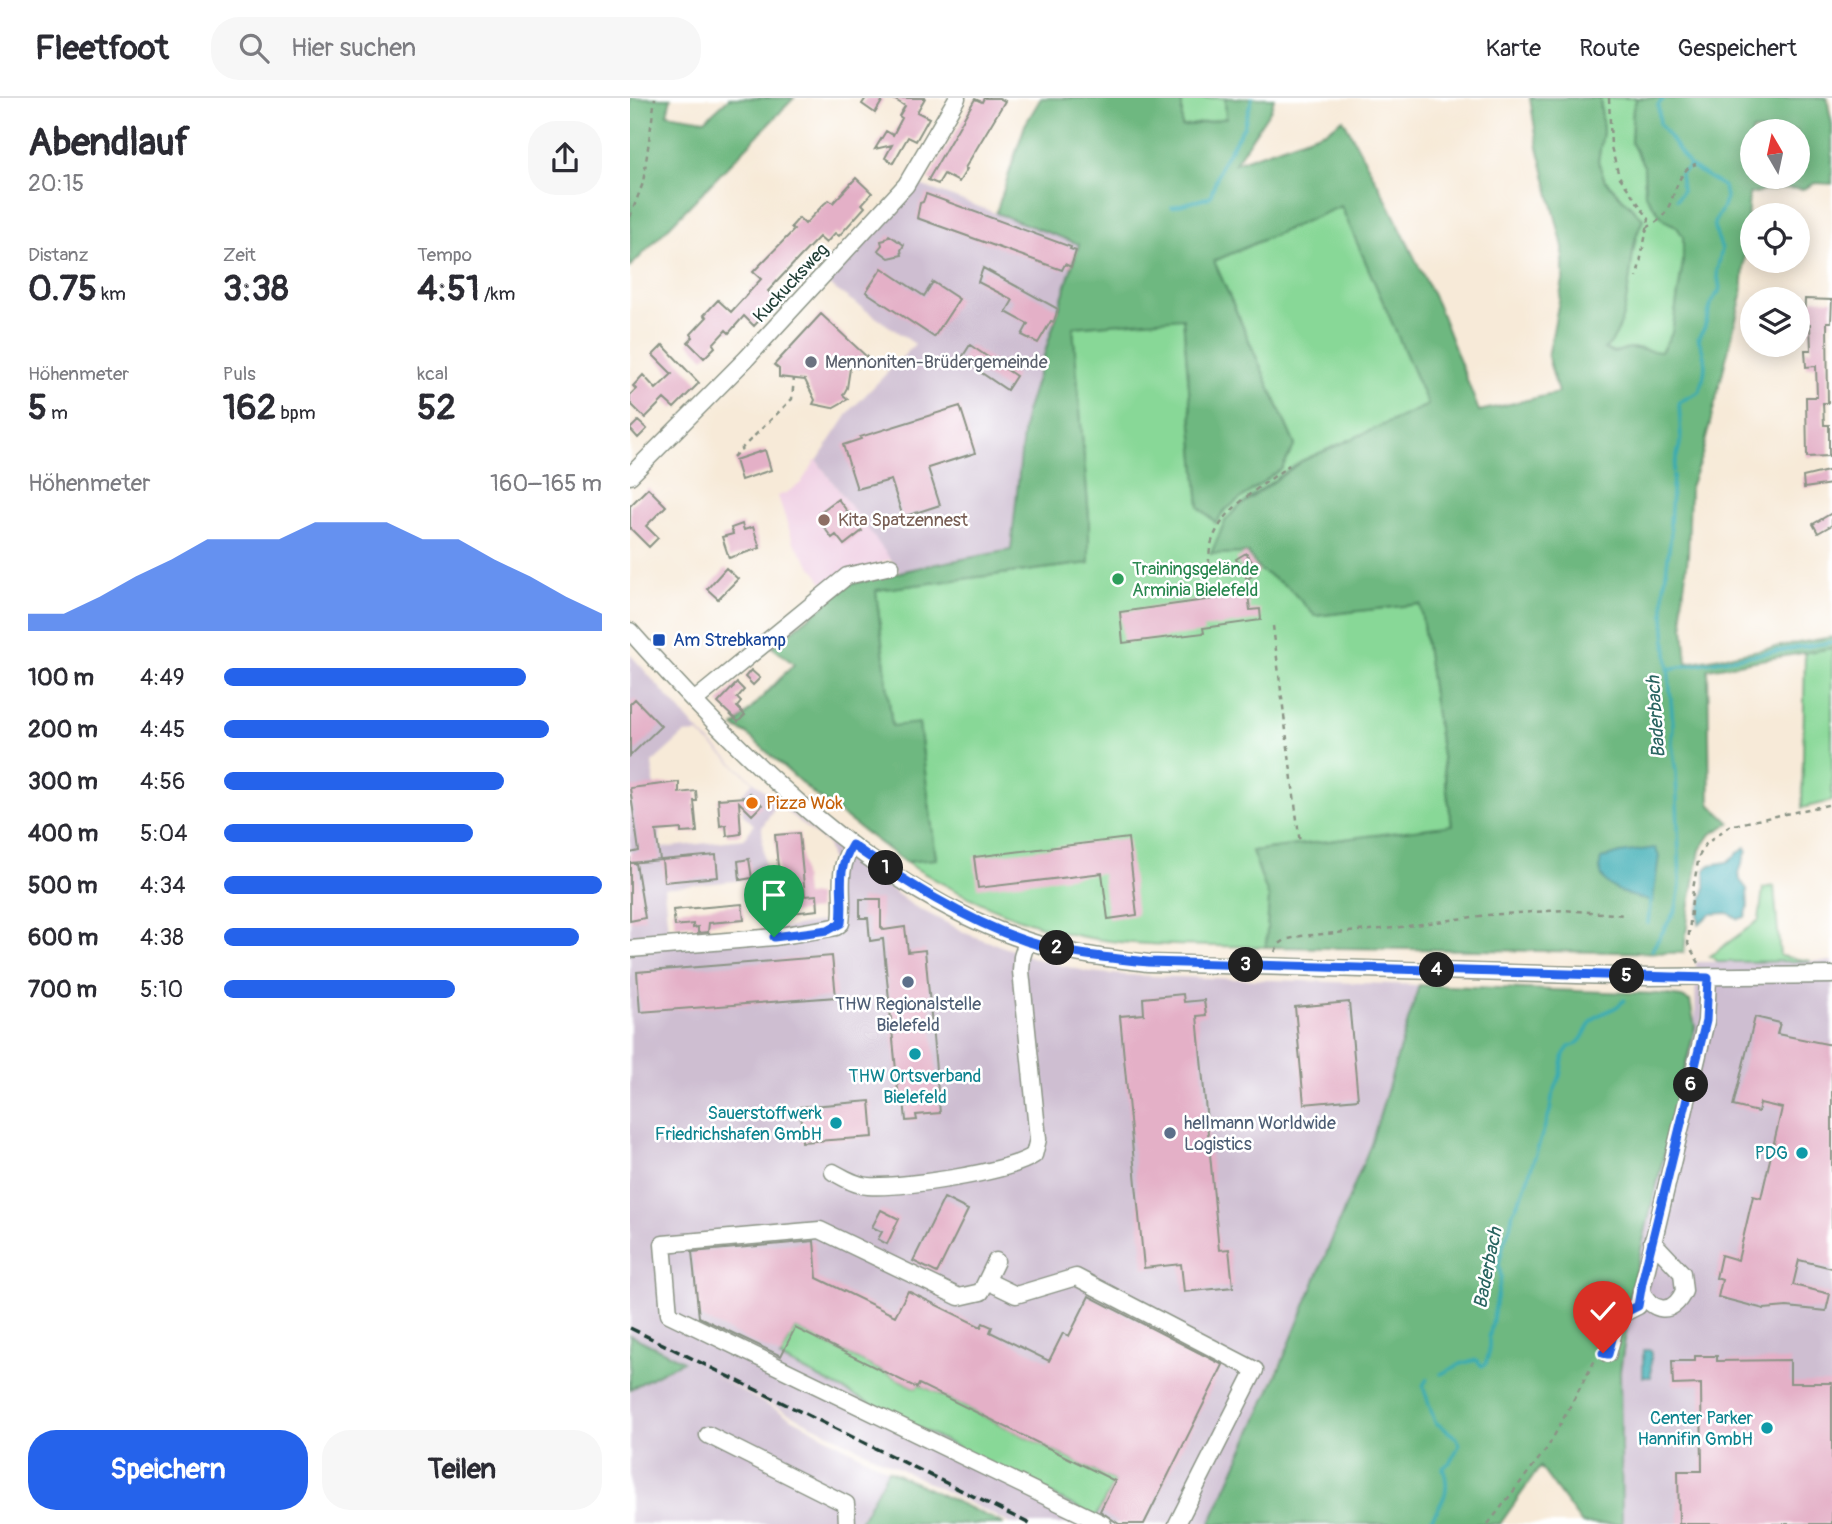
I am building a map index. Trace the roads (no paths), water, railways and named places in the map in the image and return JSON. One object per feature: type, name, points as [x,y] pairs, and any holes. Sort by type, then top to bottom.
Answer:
[{"type":"street","name":"Kuckucksweg","points":[[630,476],[772,332],[906,185],[957,98]]},
{"type":"street","points":[[694,701],[847,576],[891,566]]},
{"type":"street","points":[[630,631],[694,701],[783,789],[852,845],[943,904],[1027,941],[1104,958],[1137,961],[1708,978],[1832,975]]},
{"type":"street","points":[[630,949],[774,937],[836,927],[841,923],[843,912],[841,870],[852,845]]},
{"type":"street","points":[[832,1172],[846,1180],[865,1185],[893,1186],[984,1171],[1026,1160],[1034,1155],[1038,1139],[1021,971],[1027,941]]},
{"type":"street","points":[[1608,1354],[1618,1316],[1638,1306],[1706,1021],[1708,978]]},
{"type":"street","points":[[996,1261],[981,1292],[959,1297],[820,1230],[663,1244],[669,1314],[1103,1524]]},
{"type":"street","points":[[1641,1290],[1646,1302],[1652,1307],[1660,1308],[1675,1304],[1684,1291],[1682,1273],[1652,1241]]},
{"type":"street","points":[[986,1280],[1016,1295],[1076,1278],[1255,1370],[1177,1524]]},
{"type":"street","points":[[708,1435],[846,1504],[847,1524]]},
{"type":"water","points":[[1745,847],[1747,850],[1739,873],[1740,880],[1747,889],[1748,908],[1745,917],[1738,919],[1728,913],[1710,914],[1699,924],[1698,913],[1705,890],[1705,870],[1710,865],[1727,862]]},
{"type":"water","points":[[1655,848],[1659,856],[1653,901],[1625,894],[1608,884],[1603,877],[1601,859]]},
{"type":"water","points":[[1643,1350],[1651,1350],[1651,1377],[1643,1377]]},
{"type":"waterway","points":[[1172,207],[1210,197],[1221,165],[1244,126],[1252,98]]},
{"type":"waterway","name":"Baderbach","points":[[1664,98],[1658,105],[1660,124],[1690,166],[1724,187],[1726,197],[1714,223],[1722,249],[1717,271],[1720,290],[1712,301],[1704,329],[1698,338],[1705,365],[1703,378],[1699,392],[1679,402],[1681,440],[1673,471]]},
{"type":"waterway","points":[[1677,199],[1682,191],[1680,174],[1690,166]]},
{"type":"waterway","name":"Baderbach","points":[[1652,950],[1676,909],[1680,886],[1676,772],[1664,618],[1673,475]]},
{"type":"waterway","points":[[1668,669],[1832,642]]},
{"type":"waterway","name":"Baderbach","points":[[1648,923],[1651,897]]},
{"type":"waterway","name":"Baderbach","points":[[1441,1374],[1463,1363],[1476,1360],[1482,1366],[1486,1363],[1501,1277],[1499,1264],[1504,1242],[1550,1111],[1564,1054],[1569,1047],[1579,1042],[1595,1018],[1624,1000]]},
{"type":"waterway","name":"Baderbach","points":[[1427,1379],[1423,1386],[1435,1422],[1457,1438],[1459,1446],[1450,1462],[1443,1468],[1446,1491],[1428,1524]]},
{"type":"railway","points":[[630,1328],[1030,1524]]},
{"type":"place","name":"Mennoniten-Brüdergemeinde","points":[[811,362]]},
{"type":"place","name":"Kita Spatzennest","points":[[824,520]]},
{"type":"place","name":"Trainingsgelände Arminia Bielefeld","points":[[1118,579]]},
{"type":"place","name":"Am Strebkamp","points":[[659,640]]},
{"type":"place","name":"Pizza Wok","points":[[752,803]]},
{"type":"place","name":"THW Regionalstelle Bielefeld","points":[[908,982]]},
{"type":"place","name":"THW Ortsverband Bielefeld","points":[[915,1054]]},
{"type":"place","name":"Sauerstoffwerk Friedrichshafen GmbH","points":[[836,1123]]},
{"type":"place","name":"hellmann Worldwide Logistics","points":[[1170,1133]]},
{"type":"place","name":"PDG","points":[[1802,1153]]},
{"type":"place","name":"Center Parker Hannifin GmbH","points":[[1767,1428]]}]
